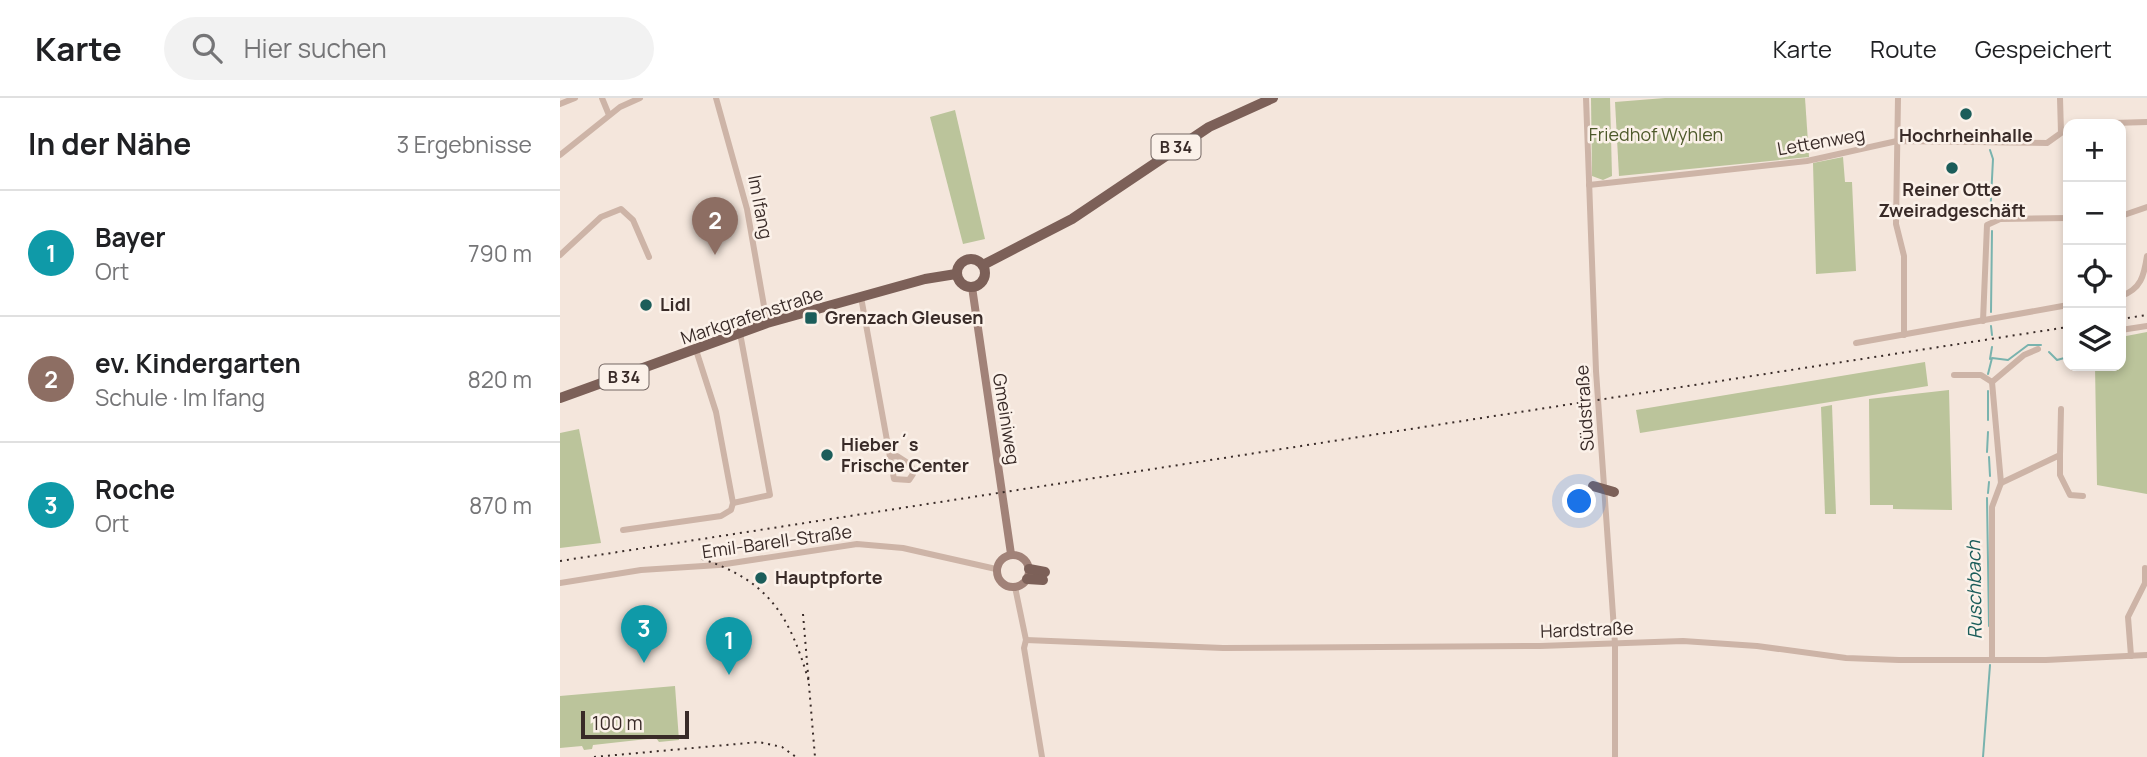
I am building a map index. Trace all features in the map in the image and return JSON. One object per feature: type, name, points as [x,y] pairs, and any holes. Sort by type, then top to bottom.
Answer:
[{"type":"main road","name":"B 34","points":[[983,265],[1072,219],[1209,127],[1273,98]]},
{"type":"main road","points":[[968,259],[983,265],[984,279],[972,287],[963,286],[956,274],[961,263],[968,259]]},
{"type":"main road","name":"Markgrafenstraße","points":[[560,398],[767,323],[925,279],[956,274]]},
{"type":"main road","points":[[1593,486],[1614,492]]},
{"type":"main road","points":[[1028,574],[1044,576]]},
{"type":"street","points":[[560,104],[575,98]]},
{"type":"street","points":[[602,98],[610,115]]},
{"type":"street","points":[[560,155],[610,115],[640,98]]},
{"type":"street","name":"Im Ifang","points":[[716,98],[747,208],[767,323]]},
{"type":"street","name":"Südstraße","points":[[1586,98],[1596,370],[1615,643],[1615,757]]},
{"type":"street","points":[[1898,98],[1896,224],[1904,256],[1904,335]]},
{"type":"street","name":"Lettenweg","points":[[1589,185],[1807,161],[1897,141],[2047,144],[2057,139],[2062,126],[2060,98]]},
{"type":"street","points":[[2126,123],[2147,122]]},
{"type":"street","points":[[2126,214],[2147,207]]},
{"type":"street","points":[[560,255],[601,216],[621,209],[632,220],[649,257]]},
{"type":"street","points":[[1983,321],[1987,225],[2000,219],[2063,218]]},
{"type":"street","points":[[2126,294],[2142,281],[2147,256]]},
{"type":"street","name":"Gmeiniweg","points":[[972,287],[1011,554]]},
{"type":"street","points":[[861,297],[890,457],[894,479],[909,480],[913,474],[911,465],[897,456],[890,457]]},
{"type":"street","points":[[1856,343],[2063,306]]},
{"type":"street","points":[[2126,329],[2147,327]]},
{"type":"street","points":[[733,503],[770,495],[740,333]]},
{"type":"street","points":[[1992,382],[2024,355],[2038,349]]},
{"type":"street","points":[[622,530],[720,516],[731,510],[733,503],[716,412],[696,350]]},
{"type":"street","points":[[1954,375],[1981,375],[1992,382]]},
{"type":"street","points":[[1992,382],[2001,483],[1992,507],[1992,660]]},
{"type":"street","points":[[2061,409],[2060,475],[2070,495],[2083,496]]},
{"type":"street","points":[[2001,483],[2060,455]]},
{"type":"street","name":"Emil-Barell-Straße","points":[[560,583],[641,570],[719,565],[857,544],[903,548],[996,569]]},
{"type":"street","points":[[1011,554],[1021,556],[1028,574],[1015,587],[1002,583],[996,569],[1001,559],[1011,554]]},
{"type":"street","points":[[2131,656],[2129,617],[2145,583],[2145,568]]},
{"type":"street","points":[[1015,587],[1026,640],[1024,648],[1042,757]]},
{"type":"street","name":"Hardstraße","points":[[1026,640],[1223,648],[1716,642],[1846,658],[1992,660],[2147,654]]},
{"type":"green space","points":[[1591,98],[1610,98],[1612,176],[1603,180],[1592,176]]},
{"type":"green space","name":"Friedhof Wyhlen","points":[[1665,98],[1805,98],[1809,157],[1619,176],[1615,102]]},
{"type":"green space","points":[[955,110],[985,239],[963,244],[930,117]]},
{"type":"green space","points":[[1843,157],[1845,182],[1852,182],[1856,271],[1816,274],[1813,163]]},
{"type":"green space","points":[[2147,332],[2147,494],[2097,485],[2095,371],[2126,371],[2126,336]]},
{"type":"green space","points":[[1925,362],[1928,386],[1640,433],[1636,410]]},
{"type":"green space","points":[[1949,390],[1952,510],[1893,509],[1893,505],[1870,505],[1869,399]]},
{"type":"green space","points":[[1832,405],[1836,514],[1825,514],[1821,407]]},
{"type":"green space","points":[[579,429],[601,543],[560,548],[560,433]]},
{"type":"green space","points":[[675,686],[679,740],[659,742],[656,738],[593,745],[592,749],[584,750],[582,746],[560,748],[560,696]]},
{"type":"waterway","points":[[1987,138],[1988,131]]},
{"type":"waterway","points":[[1990,150],[1993,159],[1990,218]]},
{"type":"waterway","points":[[1991,312],[1992,231]]},
{"type":"waterway","points":[[1991,326],[1992,335]]},
{"type":"waterway","points":[[1988,374],[1992,358],[2008,360],[2028,345],[2041,345]]},
{"type":"waterway","points":[[1990,359],[1992,347]]},
{"type":"waterway","points":[[2049,352],[2057,360],[2063,358]]},
{"type":"waterway","points":[[1988,391],[1988,420]]},
{"type":"waterway","points":[[1987,452],[1988,432]]},
{"type":"waterway","points":[[1989,457],[1990,476]]},
{"type":"waterway","points":[[1988,493],[1989,482]]},
{"type":"waterway","name":"Ruschbach","points":[[1987,498],[1989,626]]},
{"type":"waterway","name":"Ruschbach","points":[[1983,757],[1990,665]]},
{"type":"railway","points":[[2126,318],[2147,315]]},
{"type":"railway","points":[[560,561],[2063,328]]},
{"type":"railway","points":[[702,559],[745,578],[774,604],[794,638],[809,682]]},
{"type":"railway","points":[[803,614],[815,757]]},
{"type":"railway","points":[[594,757],[759,742],[782,747],[796,757]]},
{"type":"place","name":"Hochrheinhalle","points":[[1966,114]]},
{"type":"place","name":"Reiner Otte Zweiradgeschäft","points":[[1952,168]]},
{"type":"place","name":"ev. Kindergarten","points":[[715,255]]},
{"type":"place","name":"Lidl","points":[[646,305]]},
{"type":"place","name":"Grenzach Gleusen","points":[[811,318]]},
{"type":"place","name":"Hieber´s Frische Center","points":[[827,455]]},
{"type":"place","name":"Hauptpforte","points":[[761,578]]},
{"type":"place","name":"Roche","points":[[644,663]]},
{"type":"place","name":"Bayer","points":[[729,675]]}]
